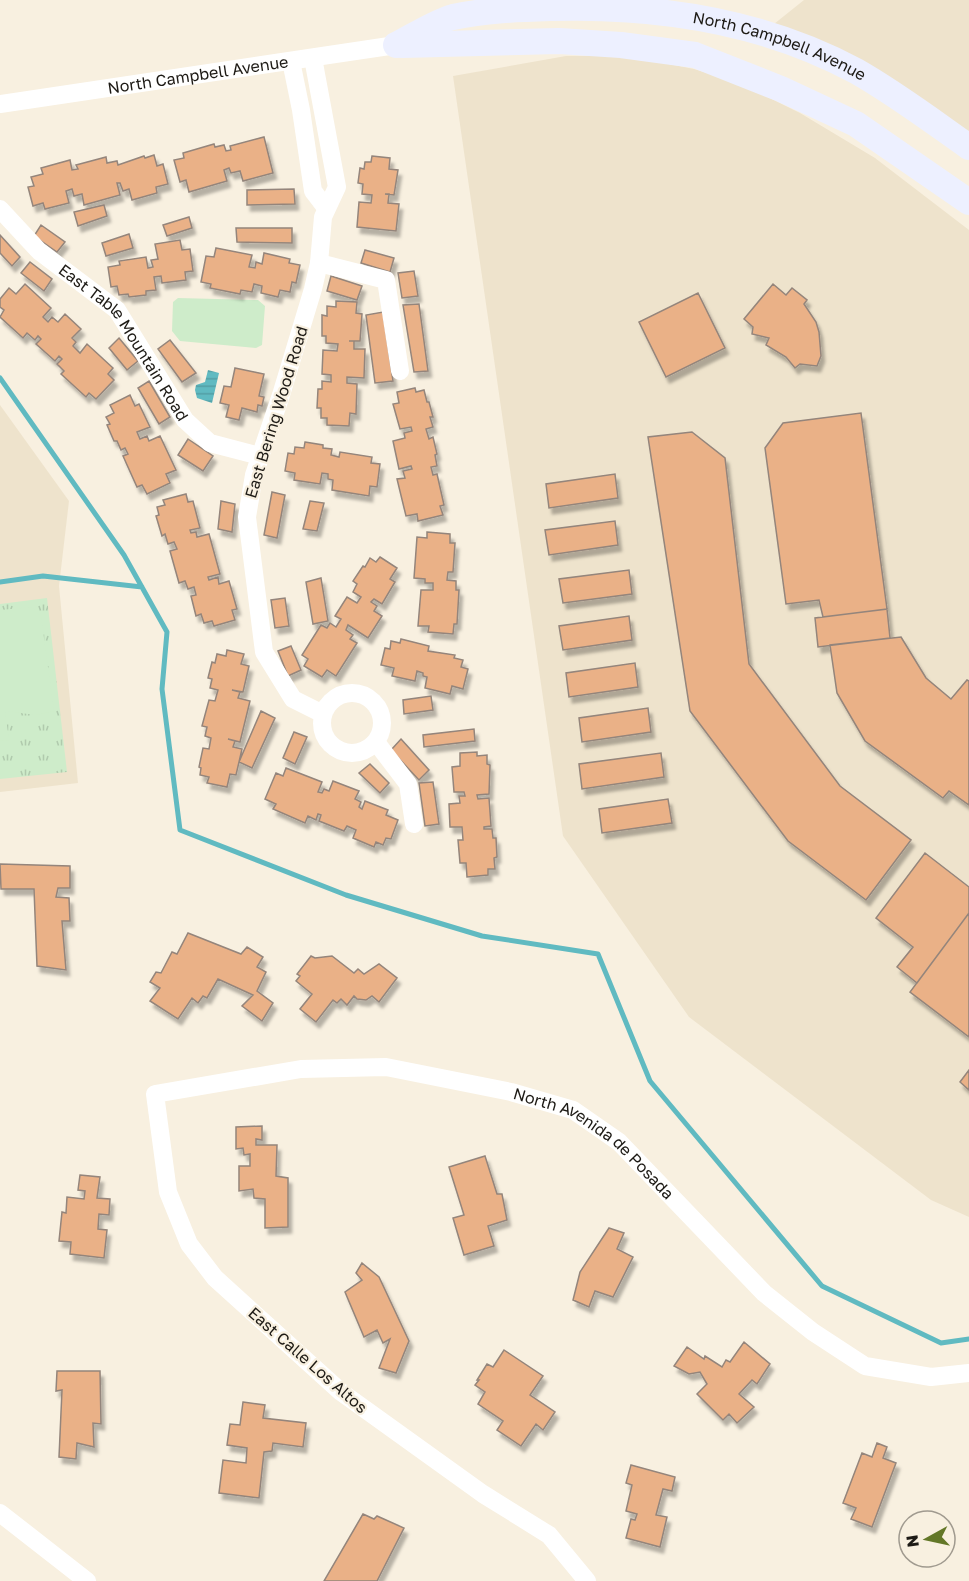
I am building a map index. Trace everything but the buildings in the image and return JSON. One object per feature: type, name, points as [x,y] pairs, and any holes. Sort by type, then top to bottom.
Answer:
[{"type":"street","name":"North Campbell Avenue","points":[[396,45],[451,17],[522,9],[589,7],[646,9],[715,19],[798,45],[855,71],[910,105],[969,147]]},
{"type":"street","name":"North Campbell Avenue","points":[[0,104],[396,45],[559,41],[621,45],[695,55],[782,89],[856,124],[969,202]]},
{"type":"street","points":[[291,61],[313,191],[326,208],[336,187],[313,58]]},
{"type":"street","name":"East Bering Wood Road","points":[[324,714],[293,699],[264,652],[247,517],[254,475],[282,395],[319,263],[323,217],[326,208]]},
{"type":"street","name":"East Table Mountain Road","points":[[0,209],[39,251],[117,310],[185,420],[210,443],[260,456]]},
{"type":"street","points":[[319,263],[386,280],[400,371]]},
{"type":"street","points":[[344,694],[363,695],[378,708],[382,717],[382,727],[376,742],[368,749],[358,753],[348,753],[330,744],[324,735],[322,724],[324,714],[328,705],[335,698],[344,694]]},
{"type":"street","points":[[376,742],[408,784],[414,824]]},
{"type":"street","name":"North Avenida de Posada","points":[[155,1094],[300,1069],[386,1067],[511,1092],[573,1110],[619,1142],[764,1293],[822,1338],[865,1366],[932,1377],[969,1372]]},
{"type":"street","name":"East Calle Los Altos","points":[[155,1094],[168,1192],[189,1244],[215,1278],[341,1392],[483,1494],[549,1535],[587,1581]]},
{"type":"street","points":[[0,1513],[87,1581]]},
{"type":"shaded area","points":[[804,0],[969,0],[969,137],[774,24]]},
{"type":"shaded area","points":[[566,56],[629,56],[694,69],[737,82],[800,113],[875,158],[969,230],[969,1217],[931,1200],[689,1017],[563,836],[453,76]]},
{"type":"shaded area","points":[[0,405],[69,501],[59,586],[78,783],[0,792]]},
{"type":"green space","points":[[178,298],[258,300],[265,306],[262,345],[256,348],[180,341],[172,331],[173,302]]},
{"type":"green space","points":[[47,598],[67,772],[0,779],[0,604]]},
{"type":"green space","points":[[31,607],[41,616],[54,711],[36,715],[5,711],[9,740],[0,741],[0,610]]},
{"type":"water","points":[[208,370],[219,373],[212,403],[197,398],[195,390],[196,385],[205,382]]},
{"type":"waterway","points":[[0,378],[124,555],[167,632],[162,689],[180,830],[346,895],[482,936],[598,954],[650,1081],[822,1286],[941,1343],[969,1339]]},
{"type":"waterway","points":[[0,582],[43,576],[142,587]]}]
